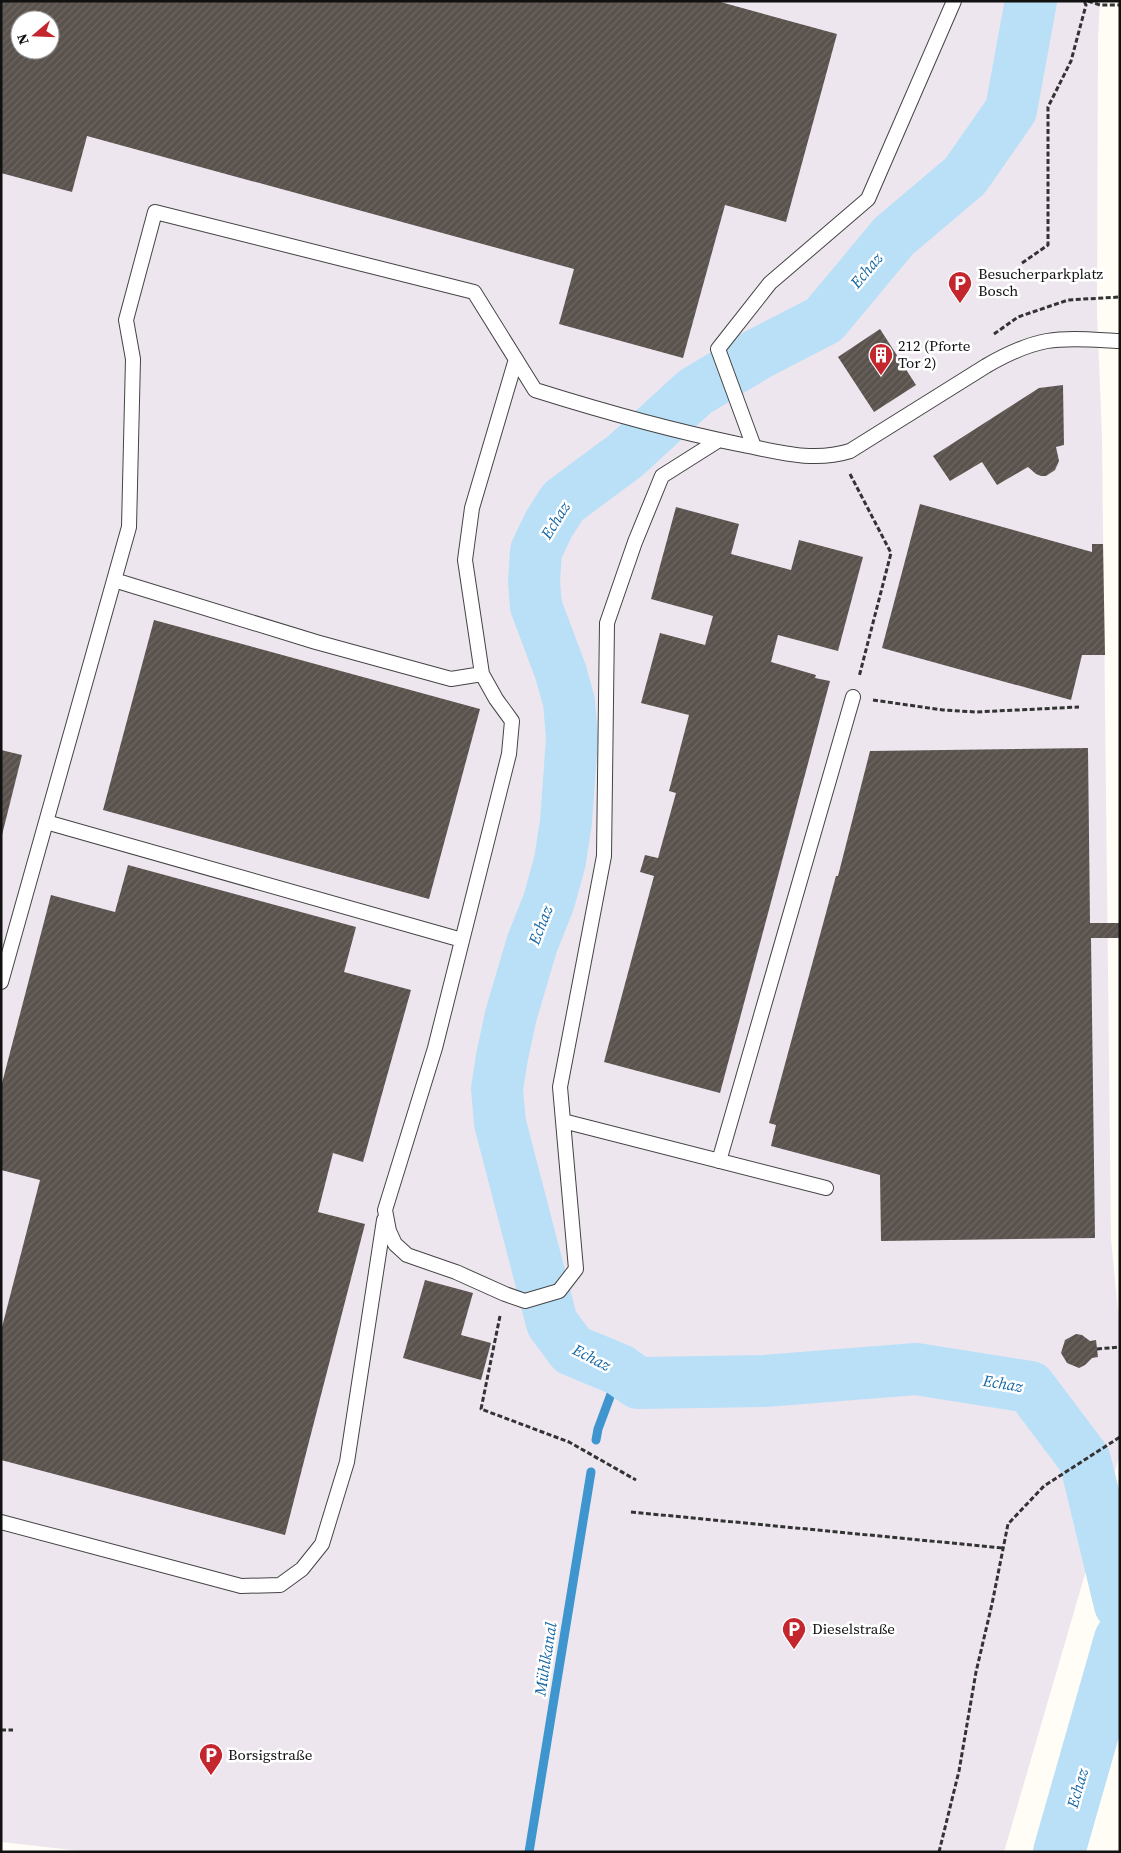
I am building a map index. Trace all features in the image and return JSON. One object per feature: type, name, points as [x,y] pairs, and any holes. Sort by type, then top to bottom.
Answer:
[{"type":"lane","points":[[754,447],[718,349],[770,283],[868,199],[954,1]]},
{"type":"lane","points":[[1,982],[129,528],[134,359],[126,320],[154,212],[474,292],[535,390],[681,432],[795,456],[826,457],[861,446],[1009,353],[1047,341],[1120,341]]},
{"type":"lane","points":[[1,1522],[241,1586],[280,1585],[302,1568],[322,1544],[346,1462],[385,1210],[435,1048],[509,754],[512,721],[496,699],[482,674],[465,560],[472,508],[516,360]]},
{"type":"lane","points":[[385,1210],[389,1231],[395,1244],[407,1255],[456,1272],[525,1301],[558,1291],[576,1269],[560,1086],[604,856],[607,623],[635,542],[662,476],[719,440]]},
{"type":"lane","points":[[114,580],[316,642],[451,679],[482,674]]},
{"type":"lane","points":[[719,1161],[853,697]]},
{"type":"lane","points":[[46,822],[462,940]]},
{"type":"lane","points":[[563,1121],[826,1188]]},
{"type":"path","points":[[1022,263],[1048,245],[1048,107],[1071,61],[1086,5],[1084,1]]},
{"type":"path","points":[[1088,1],[1100,5],[1120,5]]},
{"type":"path","points":[[840,454],[891,553],[853,697],[895,704],[976,712],[1080,707]]},
{"type":"path","points":[[505,1294],[481,1409],[569,1442],[636,1480]]},
{"type":"path","points":[[1097,1349],[1120,1347]]},
{"type":"path","points":[[940,1852],[959,1771],[976,1672],[1008,1524],[1044,1486],[1120,1437]]},
{"type":"path","points":[[631,1512],[1003,1548]]},
{"type":"path","points":[[1,1730],[13,1730]]},
{"type":"shaded area","points":[[1,1],[1100,1],[1098,40],[1097,312],[1102,437],[1111,1239],[1120,1331],[1120,1454],[1004,1852],[90,1852],[1,1842]]},
{"type":"building","points":[[1,1],[717,1],[837,34],[786,222],[725,205],[683,358],[559,324],[574,269],[87,136],[72,192],[1,173]]},
{"type":"building","name":"212 (Pforte Tor 2)","points":[[880,329],[916,385],[874,412],[838,357]]},
{"type":"building","points":[[1063,385],[1064,445],[1056,447],[1059,461],[1055,470],[1046,476],[1041,476],[1028,467],[997,485],[982,462],[950,481],[933,456],[1039,388]]},
{"type":"building","points":[[920,504],[1092,552],[1092,544],[1103,544],[1105,655],[1082,655],[1071,700],[882,648]]},
{"type":"building","points":[[676,507],[739,524],[731,554],[791,570],[799,540],[863,557],[838,651],[778,635],[771,662],[816,675],[815,678],[830,681],[720,1093],[604,1062],[654,876],[640,872],[645,855],[658,858],[676,793],[669,791],[689,715],[641,703],[660,633],[705,645],[713,616],[651,599]]},
{"type":"building","points":[[154,620],[480,709],[429,899],[103,810]]},
{"type":"building","points":[[1088,748],[1090,923],[1120,923],[1120,938],[1091,938],[1095,1238],[881,1241],[880,1175],[771,1146],[776,1125],[769,1123],[836,876],[838,876],[870,751]]},
{"type":"building","points":[[1,750],[22,755],[2,835],[1,835]]},
{"type":"building","points":[[128,865],[356,927],[344,972],[411,990],[363,1162],[333,1153],[318,1212],[365,1224],[285,1535],[1,1460],[1,1331],[40,1180],[1,1170],[1,1087],[51,895],[115,912]]},
{"type":"building","points":[[425,1280],[473,1293],[461,1335],[491,1343],[481,1380],[403,1358]]},
{"type":"building","points":[[1076,1334],[1082,1335],[1090,1341],[1096,1340],[1098,1357],[1092,1358],[1079,1368],[1067,1363],[1061,1353],[1065,1340]]},
{"type":"waterway","name":"Echaz","points":[[1031,1],[1011,110],[965,176],[894,236],[824,320],[758,354],[695,392],[625,456],[563,502],[549,524],[536,551],[534,582],[536,606],[561,673],[569,702],[572,738],[566,822],[560,861],[549,901],[532,944],[511,1015],[497,1089],[500,1123],[552,1323],[572,1350],[620,1370],[638,1383],[764,1381],[916,1369],[1030,1387],[1085,1460],[1120,1605]]},
{"type":"waterway","name":"Mühlkanal","points":[[596,1440],[598,1429],[620,1370]]},
{"type":"waterway","name":"Mühlkanal","points":[[529,1852],[591,1472]]},
{"type":"waterway","name":"Echaz","points":[[1059,1852],[1120,1639]]},
{"type":"place","name":"Besucherparkplatz Bosch","points":[[960,304]]},
{"type":"place","name":"212 (Pforte Tor 2)","points":[[881,376]]},
{"type":"place","name":"Dieselstraße","points":[[794,1650]]},
{"type":"place","name":"Borsigstraße","points":[[211,1776]]}]
